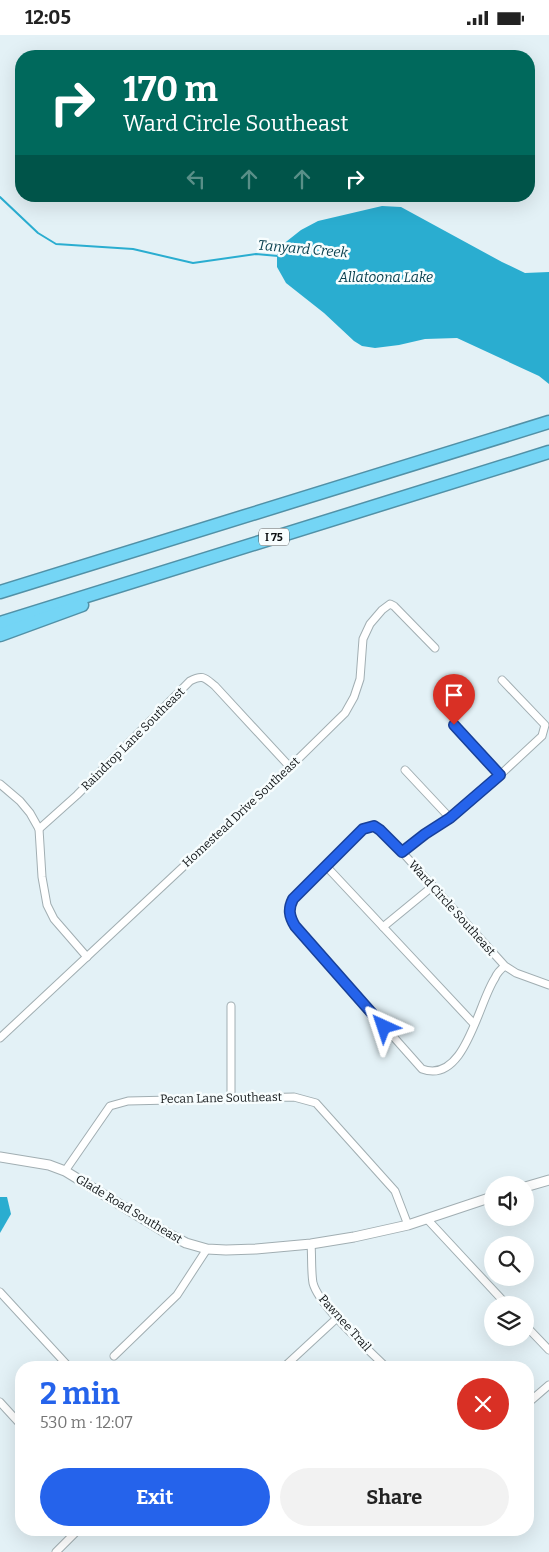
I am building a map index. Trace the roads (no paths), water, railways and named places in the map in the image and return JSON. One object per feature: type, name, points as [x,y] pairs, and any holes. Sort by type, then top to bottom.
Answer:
[{"type":"highway","name":"I 75","points":[[2,591],[549,422]]},
{"type":"highway","name":"I 75","points":[[0,623],[549,452]]},
{"type":"highway","points":[[0,635],[93,602],[153,575]]},
{"type":"street","name":"Homestead Drive Southeast","points":[[0,1038],[290,767],[345,713],[354,697],[360,679],[363,639],[370,625],[382,609],[390,604],[394,606],[435,649]]},
{"type":"street","name":"Raindrop Lane Southeast","points":[[39,829],[77,795],[190,681],[197,677],[206,678],[215,686],[290,767]]},
{"type":"street","points":[[402,852],[450,818],[542,736],[545,725],[502,680]]},
{"type":"street","points":[[454,725],[500,775]]},
{"type":"street","points":[[405,770],[450,818]]},
{"type":"street","points":[[0,784],[8,789],[25,807],[39,829],[42,877],[47,905],[54,919],[87,957]]},
{"type":"street","name":"Ward Circle Southeast","points":[[505,965],[494,978],[462,1052],[452,1063],[430,1072],[422,1069],[309,944],[290,918],[290,906],[293,899],[363,829],[374,826],[402,852],[505,965],[516,973],[549,985]]},
{"type":"street","points":[[326,867],[474,1024]]},
{"type":"street","points":[[383,927],[433,886]]},
{"type":"street","points":[[231,1006],[231,1097]]},
{"type":"street","name":"Pecan Lane Southeast","points":[[65,1171],[110,1106],[128,1101],[231,1097],[294,1097],[316,1103],[395,1191],[408,1225]]},
{"type":"street","name":"Glade Road Southeast","points":[[0,1157],[50,1165],[65,1171],[163,1231],[186,1243],[207,1249],[256,1249],[311,1244],[354,1237],[408,1225],[484,1200]]},
{"type":"street","points":[[534,1184],[549,1180]]},
{"type":"street","points":[[427,1219],[499,1296]]},
{"type":"street","name":"Pawnee Trail","points":[[311,1244],[313,1282],[318,1295],[337,1318],[380,1361]]},
{"type":"street","points":[[114,1356],[177,1295],[207,1249]]},
{"type":"street","points":[[0,1292],[63,1361]]},
{"type":"street","points":[[290,1361],[337,1318]]},
{"type":"street","points":[[534,1334],[549,1350]]},
{"type":"street","points":[[534,1398],[549,1385]]},
{"type":"street","points":[[0,1402],[15,1418]]},
{"type":"street","points":[[56,1552],[72,1536]]},
{"type":"water","name":"Allatoona Lake","points":[[382,206],[401,207],[525,273],[549,272],[549,384],[539,376],[457,338],[425,339],[375,348],[362,346],[286,283],[277,267],[277,249],[301,230],[318,221]]},
{"type":"water","points":[[0,1197],[7,1197],[11,1214],[0,1233]]},
{"type":"waterway","name":"Tanyard Creek","points":[[0,197],[38,233],[56,244],[133,249],[193,263],[256,254],[278,256]]}]
